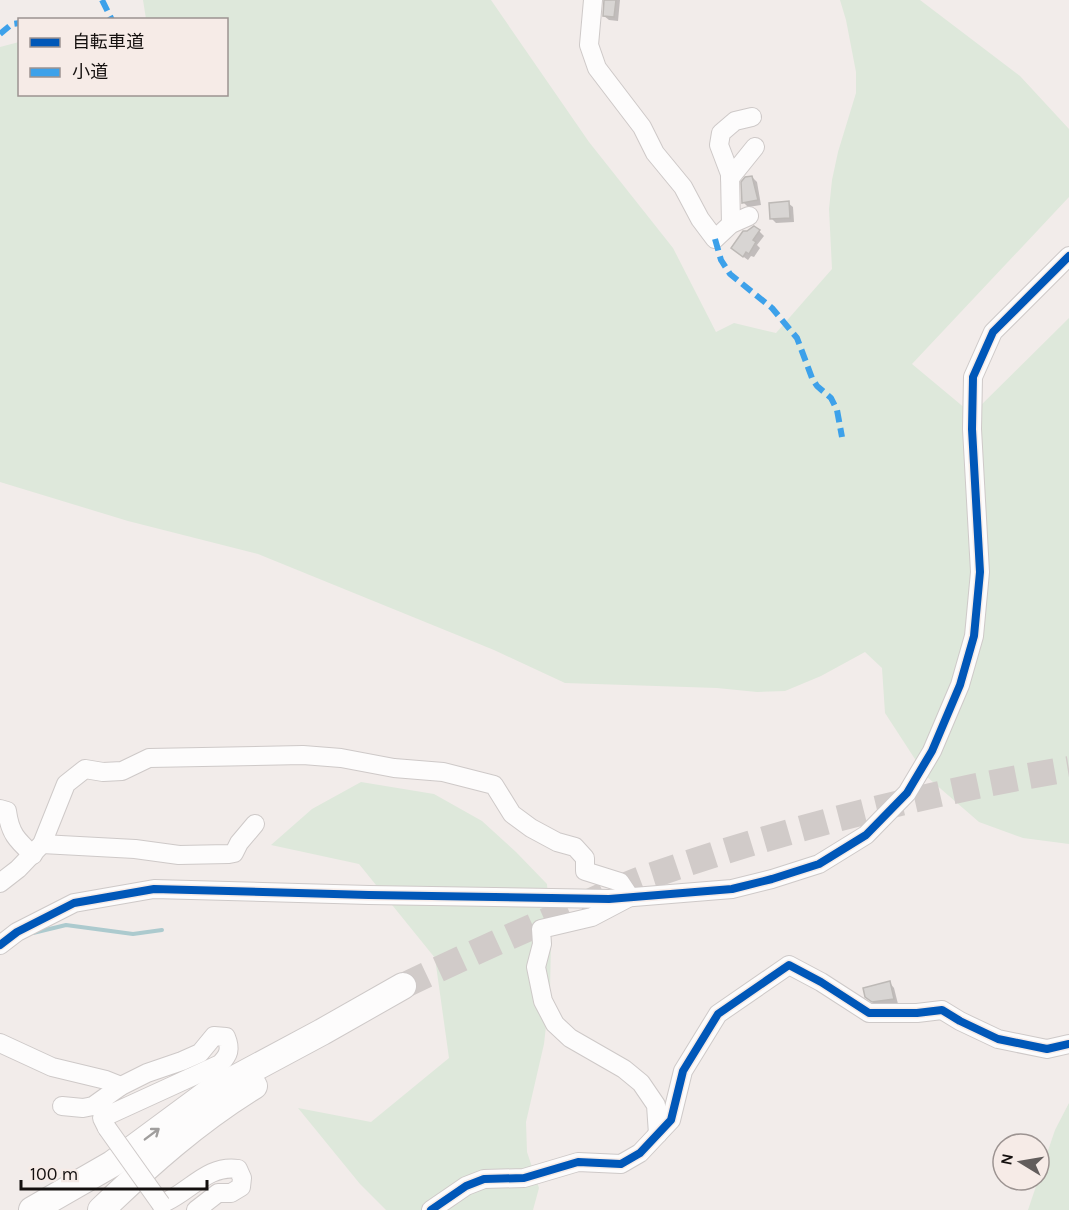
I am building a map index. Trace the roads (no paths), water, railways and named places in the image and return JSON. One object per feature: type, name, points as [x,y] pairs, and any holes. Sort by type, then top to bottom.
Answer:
[{"type":"highway","points":[[32,1210],[112,1164],[208,1093],[403,986]]},
{"type":"highway","points":[[101,1210],[173,1143],[227,1102],[280,1070],[322,1032]]},
{"type":"street","points":[[593,0],[588,45],[597,68],[642,127],[655,153],[683,187],[700,219],[715,239],[731,224],[748,216]]},
{"type":"street","points":[[731,224],[730,178],[719,145],[721,133],[735,121],[752,117]]},
{"type":"street","points":[[730,178],[755,147]]},
{"type":"street","points":[[0,945],[17,932],[74,903],[154,889],[609,899],[732,889],[819,864],[866,835],[907,793],[932,751],[960,685],[974,636],[980,572],[972,429],[973,377],[993,332],[1069,256]]},
{"type":"street","points":[[0,883],[38,849],[66,784],[86,769],[103,772],[122,771],[149,758],[303,755],[341,758],[394,768],[443,771],[494,785],[512,814],[531,828],[557,842],[575,847],[585,858],[585,871],[620,882],[630,897]]},
{"type":"street","points":[[2,806],[15,838],[38,849],[135,849],[179,855],[229,854],[234,853],[239,843],[255,824]]},
{"type":"street","points":[[630,897],[592,917],[541,929],[542,944],[536,967],[543,1001],[555,1024],[570,1038],[624,1069],[641,1083],[656,1105],[658,1134]]},
{"type":"street","points":[[431,1210],[466,1186],[484,1179],[524,1178],[578,1162],[621,1164],[640,1153],[671,1120],[683,1071],[718,1014],[789,965],[821,982],[869,1013],[917,1013],[942,1010],[998,1039],[1047,1049],[1069,1044]]},
{"type":"street","points":[[62,1106],[83,1108],[93,1106],[121,1086],[147,1073],[200,1053],[214,1036],[226,1037],[230,1045],[228,1056],[220,1064],[102,1118],[161,1204],[176,1198],[202,1177],[228,1168],[238,1169],[242,1179],[241,1187],[231,1193],[218,1193],[196,1210]]},
{"type":"street","points":[[0,1042],[52,1067],[106,1080],[121,1086]]},
{"type":"waterway","points":[[33,933],[66,925],[133,934],[162,930]]},
{"type":"tunnel","points":[[403,986],[627,885],[706,857],[757,841],[912,800],[1069,769]]}]
